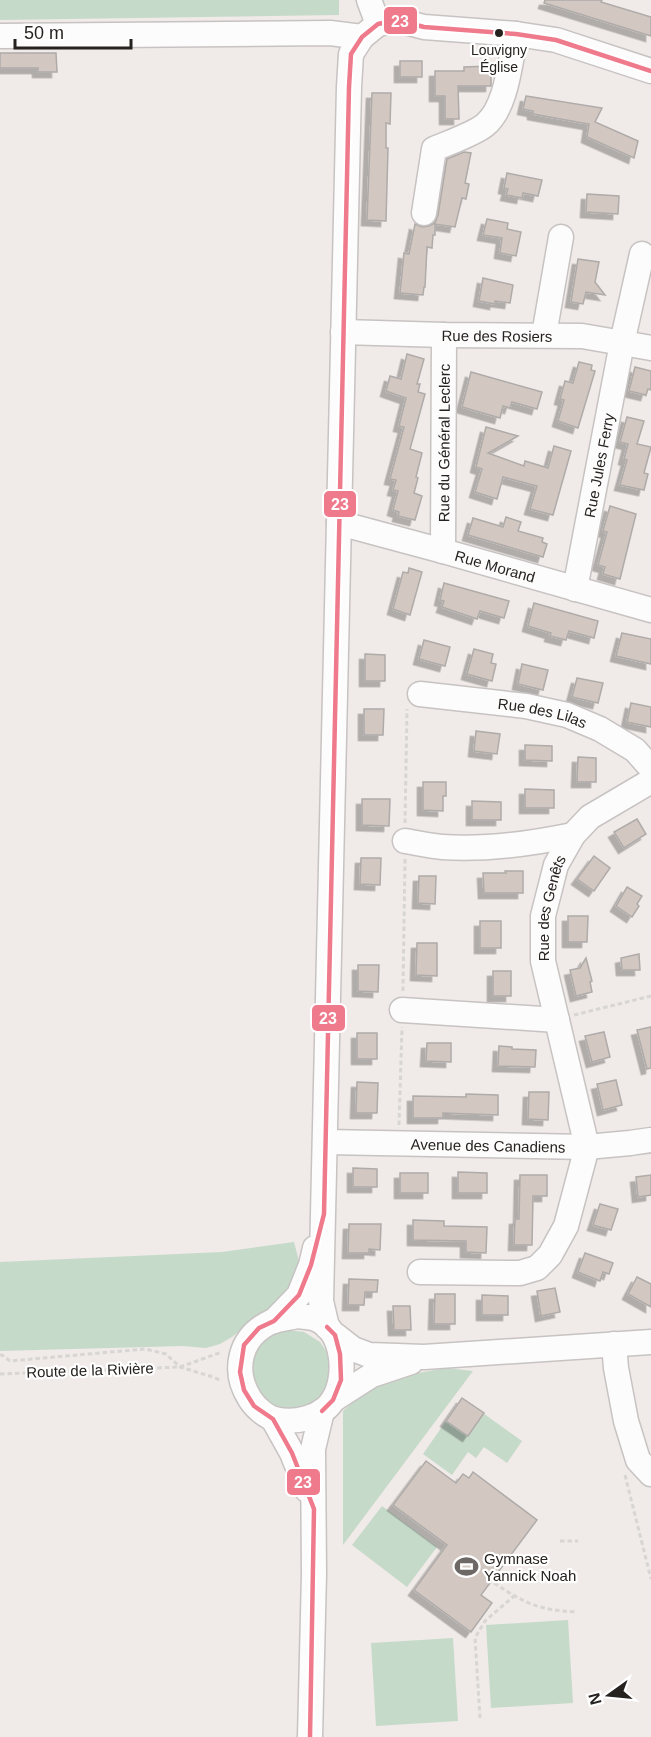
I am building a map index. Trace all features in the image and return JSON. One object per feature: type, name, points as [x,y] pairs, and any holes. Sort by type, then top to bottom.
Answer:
[{"type":"street","points":[[310,1737],[313,1449],[328,1406],[341,1380],[340,1354],[321,1301],[349,87],[351,54],[370,31],[369,0]]},
{"type":"street","points":[[0,36],[330,33],[370,31],[396,20],[424,27],[516,34],[556,40],[651,70]]},
{"type":"street","points":[[424,213],[434,149],[483,127],[494,116],[502,102],[516,34]]},
{"type":"street","points":[[544,335],[561,237]]},
{"type":"street","name":"Rue Jules Ferry","points":[[575,589],[622,342],[642,254]]},
{"type":"street","name":"Rue des Rosiers","points":[[344,332],[582,336],[651,348]]},
{"type":"street","name":"Rue du Général Leclerc","points":[[443,551],[444,335]]},
{"type":"street","name":"Rue Morand","points":[[339,524],[651,610]]},
{"type":"street","name":"Rue des Lilas","points":[[420,694],[526,706],[567,715],[600,729],[635,750],[651,768]]},
{"type":"street","name":"Rue des Genêts","points":[[587,1147],[543,961],[543,916],[556,865],[573,835],[590,817],[651,781]]},
{"type":"street","points":[[405,841],[441,847],[481,848],[529,844],[573,835]]},
{"type":"street","points":[[402,1010],[557,1020]]},
{"type":"street","name":"Avenue des Canadiens","points":[[326,1142],[587,1147],[651,1140]]},
{"type":"street","points":[[420,1272],[520,1273],[537,1268],[550,1255],[566,1226],[587,1147]]},
{"type":"street","points":[[274,1321],[299,1295],[311,1265],[324,1214]]},
{"type":"street","points":[[314,1509],[296,1460],[273,1419],[255,1406],[244,1390],[240,1372],[244,1345],[259,1329],[274,1321],[297,1316],[315,1319],[353,1349],[369,1355],[424,1357],[557,1348],[614,1349],[651,1342]]},
{"type":"street","points":[[614,1349],[626,1421],[638,1460],[651,1474]]},
{"type":"street","points":[[273,1419],[294,1421],[311,1416],[372,1375],[424,1357]]},
{"type":"path","points":[[399,1133],[408,695],[420,694]]},
{"type":"path","points":[[557,1020],[651,996]]},
{"type":"path","name":"Route de la Rivière","points":[[0,1374],[180,1366],[244,1345]]},
{"type":"path","points":[[0,1355],[10,1361],[145,1349],[166,1354],[180,1366]]},
{"type":"path","name":"Route de la Rivière","points":[[180,1366],[229,1384]]},
{"type":"path","points":[[625,1476],[651,1579]]},
{"type":"path","points":[[560,1541],[578,1541]]},
{"type":"path","points":[[494,1583],[529,1605],[554,1611],[577,1612]]},
{"type":"path","points":[[480,1718],[475,1638],[485,1621],[514,1596]]},
{"type":"green space","points":[[0,0],[339,0],[339,15],[0,20]]},
{"type":"green space","points":[[294,1242],[301,1269],[279,1306],[257,1317],[220,1344],[206,1348],[183,1346],[0,1351],[0,1262],[222,1252]]},
{"type":"green space","points":[[277,1331],[304,1332],[320,1342],[330,1357],[332,1376],[320,1401],[294,1412],[267,1405],[251,1383],[252,1356],[262,1341]]},
{"type":"green space","points":[[447,1368],[473,1371],[343,1545],[343,1411],[361,1395],[381,1384],[402,1377]]},
{"type":"green space","points":[[462,1398],[522,1441],[507,1463],[484,1447],[476,1458],[468,1452],[452,1475],[423,1454]]},
{"type":"green space","points":[[382,1506],[437,1547],[407,1587],[352,1545]]},
{"type":"green space","points":[[568,1620],[573,1703],[491,1708],[486,1625]]},
{"type":"green space","points":[[453,1638],[458,1721],[376,1726],[371,1643]]},
{"type":"building","points":[[545,0],[602,0],[601,2],[651,17],[651,36],[544,3]]},
{"type":"building","points":[[0,53],[56,53],[57,72],[38,72],[38,68],[0,68]]},
{"type":"building","points":[[400,61],[422,61],[422,77],[400,77]]},
{"type":"building","points":[[491,66],[491,86],[458,86],[459,119],[445,119],[445,96],[435,96],[435,71],[464,71],[464,67]]},
{"type":"building","points":[[372,93],[391,93],[390,124],[386,123],[386,148],[388,148],[386,221],[367,220]]},
{"type":"building","points":[[526,96],[602,108],[595,122],[638,141],[634,158],[587,137],[589,124],[533,114],[533,111],[523,109]]},
{"type":"building","points":[[464,152],[471,153],[465,183],[469,184],[466,199],[462,198],[455,227],[435,224],[432,248],[427,247],[423,295],[400,293],[404,253],[409,254],[415,224],[422,227],[435,223],[447,159]]},
{"type":"building","points":[[507,173],[542,180],[538,196],[523,193],[522,198],[506,195],[508,189],[504,188]]},
{"type":"building","points":[[587,194],[619,196],[618,214],[586,212]]},
{"type":"building","points":[[487,219],[508,223],[507,229],[521,232],[516,256],[500,253],[502,238],[483,235]]},
{"type":"building","points":[[578,259],[599,262],[595,282],[605,295],[586,292],[583,304],[571,302]]},
{"type":"building","points":[[483,278],[513,285],[510,303],[495,301],[495,304],[479,301]]},
{"type":"building","points":[[407,354],[424,359],[417,384],[420,384],[418,392],[425,394],[410,449],[422,453],[414,493],[422,496],[415,520],[398,516],[399,512],[393,510],[398,491],[393,490],[396,480],[390,479],[404,427],[399,426],[406,398],[386,391],[390,376],[401,379]]},
{"type":"building","points":[[579,362],[592,365],[591,370],[595,371],[578,428],[558,421],[564,400],[560,399],[565,381],[573,383]]},
{"type":"building","points":[[635,367],[651,371],[651,390],[648,389],[646,395],[629,391]]},
{"type":"building","points":[[471,372],[542,392],[537,409],[512,402],[510,408],[503,406],[500,418],[462,407]]},
{"type":"building","points":[[627,417],[644,421],[637,444],[651,447],[644,473],[648,474],[644,490],[620,485],[627,460],[624,459],[628,444],[620,442]]},
{"type":"building","points":[[486,427],[518,436],[488,453],[524,466],[525,461],[548,468],[554,446],[571,451],[553,515],[530,509],[537,486],[503,477],[497,499],[475,492],[482,469],[476,467]]},
{"type":"building","points":[[610,506],[636,514],[620,579],[603,574],[605,567],[598,565],[607,532],[603,531]]},
{"type":"building","points":[[506,517],[521,522],[518,531],[543,538],[542,542],[547,544],[543,557],[468,535],[473,518],[503,527]]},
{"type":"building","points":[[409,568],[422,572],[410,615],[393,609],[403,572],[408,573]]},
{"type":"building","points":[[444,583],[509,601],[504,618],[480,611],[477,619],[442,607],[444,601],[440,600]]},
{"type":"building","points":[[534,603],[598,621],[594,638],[569,631],[566,640],[528,626]]},
{"type":"building","points":[[622,633],[651,639],[651,664],[616,656]]},
{"type":"building","points":[[424,640],[450,647],[445,666],[419,659]]},
{"type":"building","points":[[474,649],[493,654],[491,663],[496,664],[492,681],[467,674]]},
{"type":"building","points":[[365,654],[385,655],[385,681],[365,681]]},
{"type":"building","points":[[522,664],[548,670],[543,690],[518,684]]},
{"type":"building","points":[[577,678],[603,683],[598,703],[572,697]]},
{"type":"building","points":[[631,703],[651,707],[651,727],[627,722]]},
{"type":"building","points":[[364,709],[384,709],[383,735],[364,735]]},
{"type":"building","points":[[476,731],[500,734],[497,754],[474,751]]},
{"type":"building","points":[[525,745],[552,746],[552,761],[525,760]]},
{"type":"building","points":[[578,757],[596,758],[596,782],[577,782]]},
{"type":"building","points":[[423,782],[446,782],[443,811],[423,810]]},
{"type":"building","points":[[525,789],[554,790],[554,808],[525,808]]},
{"type":"building","points":[[362,799],[390,799],[389,826],[362,825]]},
{"type":"building","points":[[472,801],[501,802],[501,820],[472,820]]},
{"type":"building","points":[[637,819],[646,834],[624,848],[614,832]]},
{"type":"building","points":[[594,856],[610,868],[594,891],[577,879]]},
{"type":"building","points":[[361,858],[381,858],[380,885],[360,884]]},
{"type":"building","points":[[505,871],[523,871],[523,893],[484,893],[483,873],[506,873]]},
{"type":"building","points":[[419,876],[436,876],[435,904],[418,903]]},
{"type":"building","points":[[627,887],[642,896],[632,917],[616,906]]},
{"type":"building","points":[[568,916],[588,916],[587,942],[568,942]]},
{"type":"building","points":[[480,921],[501,921],[501,948],[480,948]]},
{"type":"building","points":[[417,943],[437,943],[437,976],[416,975]]},
{"type":"building","points":[[639,954],[640,970],[622,970],[621,958]]},
{"type":"building","points":[[586,958],[592,981],[590,982],[592,992],[576,996],[570,970],[580,968]]},
{"type":"building","points":[[358,965],[379,965],[378,992],[358,991]]},
{"type":"building","points":[[493,971],[511,971],[511,996],[493,996]]},
{"type":"building","points":[[651,1027],[651,1068],[647,1069],[637,1030]]},
{"type":"building","points":[[604,1032],[610,1057],[592,1062],[585,1036]]},
{"type":"building","points":[[357,1033],[377,1033],[377,1059],[357,1059]]},
{"type":"building","points":[[427,1043],[451,1043],[451,1062],[426,1061]]},
{"type":"building","points":[[499,1046],[536,1050],[535,1067],[498,1066]]},
{"type":"building","points":[[616,1080],[622,1105],[603,1110],[597,1084]]},
{"type":"building","points":[[357,1082],[378,1083],[377,1113],[356,1113]]},
{"type":"building","points":[[529,1092],[549,1092],[548,1120],[528,1119]]},
{"type":"building","points":[[466,1094],[498,1095],[498,1115],[443,1113],[443,1118],[413,1118],[413,1096],[466,1097]]},
{"type":"building","points":[[353,1168],[377,1169],[377,1187],[353,1187]]},
{"type":"building","points":[[458,1172],[487,1173],[487,1193],[458,1193]]},
{"type":"building","points":[[400,1173],[428,1173],[428,1193],[400,1193]]},
{"type":"building","points":[[520,1175],[547,1175],[547,1196],[533,1196],[532,1245],[514,1245],[515,1219],[519,1219]]},
{"type":"building","points":[[651,1175],[651,1195],[638,1197],[636,1177]]},
{"type":"building","points":[[600,1204],[618,1209],[611,1230],[593,1225]]},
{"type":"building","points":[[413,1220],[444,1221],[444,1226],[487,1227],[486,1253],[466,1252],[466,1241],[413,1240]]},
{"type":"building","points":[[349,1224],[381,1224],[380,1250],[369,1249],[369,1253],[348,1253]]},
{"type":"building","points":[[585,1253],[613,1263],[609,1274],[603,1272],[600,1281],[578,1272]]},
{"type":"building","points":[[637,1277],[651,1284],[651,1307],[628,1294]]},
{"type":"building","points":[[349,1279],[378,1280],[377,1292],[365,1292],[364,1305],[348,1305]]},
{"type":"building","points":[[555,1288],[560,1312],[541,1316],[537,1291]]},
{"type":"building","points":[[435,1294],[455,1294],[455,1324],[434,1324]]},
{"type":"building","points":[[482,1295],[508,1296],[508,1315],[482,1315]]},
{"type":"building","points":[[393,1306],[410,1306],[411,1330],[394,1330]]},
{"type":"building","points":[[462,1398],[484,1413],[468,1436],[446,1421]]},
{"type":"building","name":"Gymnase Yannick Noah","points":[[426,1461],[456,1483],[463,1474],[469,1478],[473,1472],[537,1520],[481,1595],[492,1603],[471,1632],[414,1590],[447,1545],[393,1505]]},
{"type":"transit line","name":"23","points":[[310,1737],[314,1509],[292,1453],[273,1419],[254,1406],[244,1390],[240,1372],[244,1345],[259,1328],[274,1321],[299,1295],[311,1265],[324,1214],[351,54],[362,37],[378,24],[397,20],[424,27],[516,34],[556,40],[651,71]]},
{"type":"transit line","name":"23","points":[[322,1411],[333,1400],[341,1380],[340,1354],[335,1335],[327,1327]]},
{"type":"place","name":"Louvigny Église","points":[[499,33]]},
{"type":"place","name":"Gymnase Yannick Noah","points":[[466,1567]]}]
